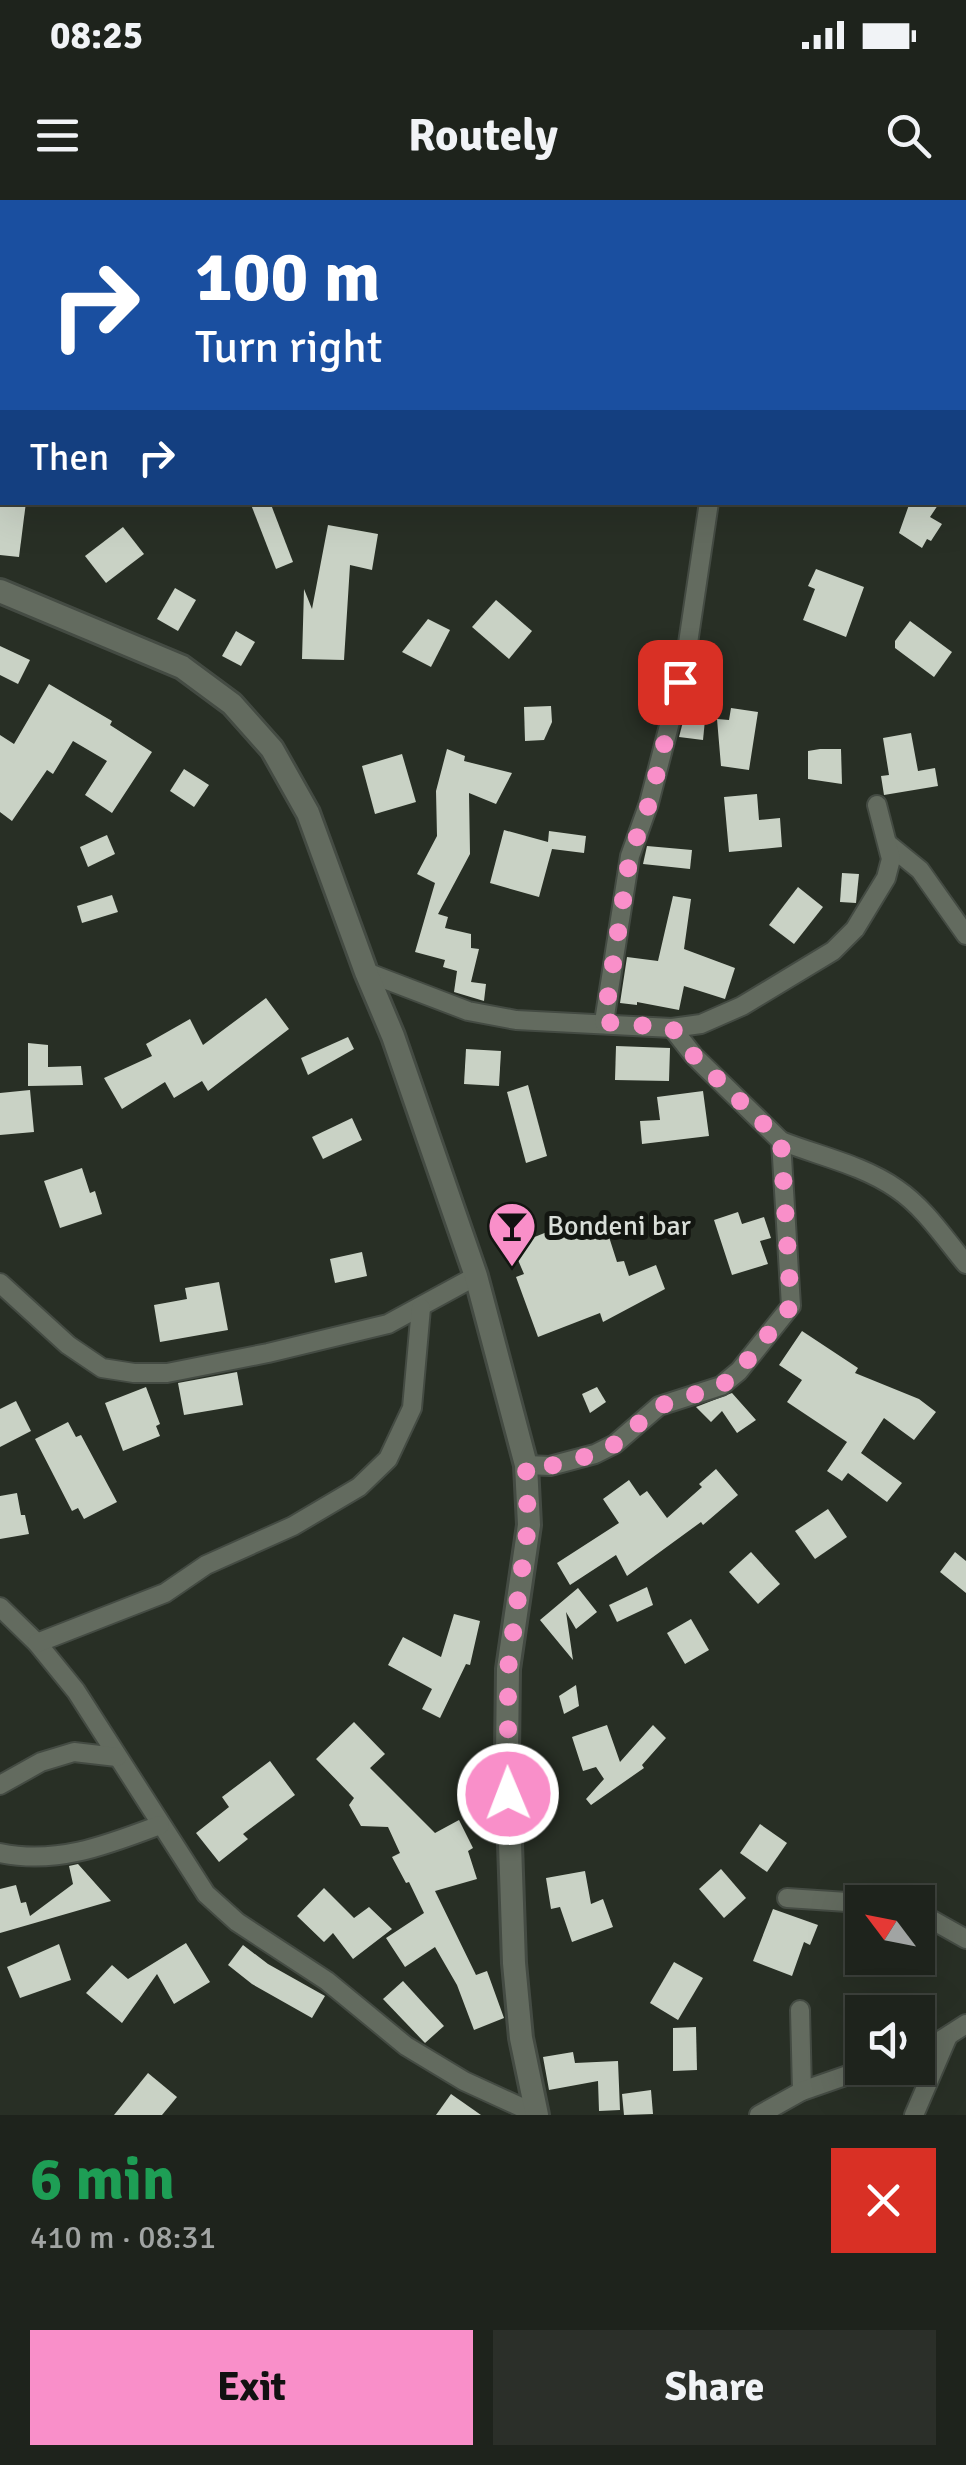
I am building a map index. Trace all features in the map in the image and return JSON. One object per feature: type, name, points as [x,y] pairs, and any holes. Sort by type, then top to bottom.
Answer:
[{"type":"street","points":[[604,1022],[630,856],[649,804],[672,714],[710,505]]},
{"type":"street","points":[[0,590],[182,666],[232,704],[272,749],[308,813],[366,972],[394,1036],[476,1276],[526,1466],[528,1526],[508,1669],[506,1754],[514,1963],[536,2114]]},
{"type":"street","points":[[366,972],[468,1011],[516,1020],[672,1028],[701,1024],[742,1006],[833,951],[855,929],[886,878],[891,859],[877,806]]},
{"type":"street","points":[[888,844],[920,870],[966,934]]},
{"type":"street","points":[[672,1028],[694,1056],[781,1141],[836,1159],[897,1189],[926,1216],[966,1264]]},
{"type":"street","points":[[526,1466],[550,1466],[595,1454],[615,1444],[659,1406],[721,1386],[779,1325],[791,1306],[792,1286],[781,1141]]},
{"type":"street","points":[[0,1283],[68,1344],[102,1368],[167,1373],[365,1331],[421,1308],[476,1276]]},
{"type":"street","points":[[37,1643],[165,1593],[206,1566],[293,1526],[359,1487],[388,1459],[412,1408],[421,1308]]},
{"type":"street","points":[[0,1606],[76,1691],[206,1894],[237,1922],[327,1980],[406,2046],[464,2081],[536,2114]]},
{"type":"street","points":[[0,1785],[41,1762],[74,1752],[117,1757]]},
{"type":"street","points":[[0,1853],[24,1858],[59,1856],[106,1846],[160,1824]]},
{"type":"street","points":[[787,1898],[845,1902]]},
{"type":"street","points":[[935,1922],[966,1939]]},
{"type":"street","points":[[800,2010],[802,2091]]},
{"type":"street","points":[[935,2042],[966,2024]]},
{"type":"street","points":[[914,2115],[948,2036]]},
{"type":"street","points":[[760,2115],[802,2091],[845,2076]]},
{"type":"building","points":[[0,505],[26,505],[19,557],[0,555]]},
{"type":"building","points":[[251,505],[271,505],[293,562],[276,569]]},
{"type":"building","points":[[909,505],[938,505],[930,517],[942,524],[922,548],[899,533]]},
{"type":"building","points":[[328,525],[378,534],[372,570],[350,565],[344,660],[302,659],[304,589],[312,609]]},
{"type":"building","points":[[123,527],[144,554],[106,583],[85,556]]},
{"type":"building","points":[[816,569],[864,587],[846,637],[803,620],[815,589],[808,586]]},
{"type":"building","points":[[175,588],[196,600],[178,631],[157,619]]},
{"type":"building","points":[[496,600],[532,631],[509,659],[472,627]]},
{"type":"building","points":[[428,619],[450,630],[431,667],[402,652]]},
{"type":"building","points":[[910,621],[952,652],[934,677],[895,648],[895,641]]},
{"type":"building","points":[[236,631],[255,642],[241,666],[222,656]]},
{"type":"building","points":[[0,646],[30,660],[18,684],[0,675]]},
{"type":"building","points":[[49,684],[112,721],[110,725],[152,752],[112,813],[85,795],[107,761],[73,741],[53,774],[47,770],[12,821],[0,812],[0,735],[14,744]]},
{"type":"building","points":[[551,706],[552,722],[544,740],[525,741],[524,707]]},
{"type":"building","points":[[731,708],[758,712],[749,770],[721,766],[717,719],[729,720]]},
{"type":"building","points":[[684,718],[705,720],[703,740],[679,737]]},
{"type":"building","points":[[911,733],[918,771],[935,768],[938,786],[884,795],[881,776],[889,775],[883,738]]},
{"type":"building","points":[[447,749],[465,756],[464,761],[512,773],[496,804],[469,793],[470,854],[438,914],[448,917],[445,928],[471,934],[471,948],[479,949],[471,982],[486,984],[484,1001],[454,992],[457,971],[443,967],[445,960],[415,952],[435,883],[417,874],[437,836],[436,791]]},
{"type":"building","points":[[841,749],[842,784],[808,779],[808,751]]},
{"type":"building","points":[[402,754],[416,802],[375,814],[362,766]]},
{"type":"building","points":[[184,769],[209,785],[194,807],[170,791]]},
{"type":"building","points":[[757,794],[759,820],[780,818],[782,847],[729,852],[724,797]]},
{"type":"building","points":[[504,830],[548,842],[549,831],[586,836],[584,853],[552,849],[539,897],[490,883]]},
{"type":"building","points":[[107,835],[115,854],[88,867],[80,847]]},
{"type":"building","points":[[647,846],[692,850],[690,869],[643,864]]},
{"type":"building","points":[[842,873],[859,874],[856,903],[840,902]]},
{"type":"building","points":[[798,887],[823,907],[794,944],[769,925]]},
{"type":"building","points":[[112,895],[118,912],[82,923],[77,906]]},
{"type":"building","points":[[673,896],[691,899],[684,949],[735,968],[725,999],[684,986],[679,1010],[620,1003],[627,957],[658,961]]},
{"type":"building","points":[[266,998],[289,1029],[208,1091],[202,1081],[174,1098],[165,1082],[122,1109],[104,1078],[152,1056],[146,1044],[190,1019],[203,1045]]},
{"type":"building","points":[[348,1037],[354,1049],[308,1075],[301,1058]]},
{"type":"building","points":[[28,1043],[48,1045],[48,1067],[81,1066],[83,1085],[28,1086]]},
{"type":"building","points":[[616,1046],[670,1048],[669,1081],[615,1080]]},
{"type":"building","points":[[466,1049],[501,1051],[499,1086],[464,1084]]},
{"type":"building","points":[[528,1085],[547,1156],[526,1163],[507,1092]]},
{"type":"building","points":[[30,1090],[34,1132],[0,1135],[0,1093]]},
{"type":"building","points":[[703,1091],[709,1136],[642,1144],[640,1121],[660,1120],[657,1097]]},
{"type":"building","points":[[352,1118],[362,1140],[323,1159],[312,1137]]},
{"type":"building","points":[[82,1168],[102,1214],[60,1228],[44,1181]]},
{"type":"building","points":[[738,1212],[742,1224],[764,1217],[771,1238],[760,1241],[768,1264],[732,1275],[714,1220]]},
{"type":"building","points":[[603,1218],[617,1262],[624,1261],[629,1276],[656,1265],[665,1289],[603,1322],[600,1313],[538,1337],[516,1277],[524,1274],[512,1246],[552,1230]]},
{"type":"building","points":[[362,1252],[367,1276],[335,1283],[330,1259]]},
{"type":"building","points":[[219,1282],[228,1330],[160,1342],[154,1305],[187,1299],[185,1288]]},
{"type":"building","points":[[802,1331],[858,1368],[855,1373],[919,1399],[936,1412],[914,1440],[884,1418],[861,1453],[902,1483],[887,1502],[848,1473],[842,1481],[827,1471],[847,1442],[787,1402],[802,1380],[779,1365]]},
{"type":"building","points":[[237,1372],[243,1405],[184,1415],[178,1383]]},
{"type":"building","points":[[146,1387],[160,1424],[156,1426],[160,1436],[123,1451],[105,1403]]},
{"type":"building","points":[[597,1387],[606,1402],[590,1413],[582,1394]]},
{"type":"building","points":[[732,1393],[756,1420],[737,1433],[722,1411],[711,1422],[696,1407]]},
{"type":"building","points":[[16,1401],[31,1431],[0,1447],[0,1409]]},
{"type":"building","points":[[68,1422],[76,1437],[81,1435],[117,1502],[84,1519],[78,1508],[72,1511],[35,1439]]},
{"type":"building","points":[[716,1469],[738,1495],[703,1525],[701,1522],[627,1576],[616,1555],[570,1585],[557,1563],[619,1523],[603,1499],[629,1480],[640,1496],[647,1491],[667,1518]]},
{"type":"building","points":[[17,1493],[29,1534],[0,1539],[0,1496]]},
{"type":"building","points":[[828,1509],[847,1537],[815,1559],[795,1531]]},
{"type":"building","points":[[751,1552],[780,1584],[758,1604],[729,1572]]},
{"type":"building","points":[[955,1552],[966,1561],[966,1593],[940,1572]]},
{"type":"building","points":[[647,1587],[653,1605],[617,1622],[609,1605]]},
{"type":"building","points":[[578,1588],[597,1612],[576,1629],[566,1612],[573,1660],[540,1620]]},
{"type":"building","points":[[454,1614],[480,1621],[470,1665],[466,1664],[440,1718],[422,1709],[432,1689],[388,1665],[403,1637],[441,1657]]},
{"type":"building","points":[[691,1619],[709,1650],[685,1664],[667,1633]]},
{"type":"building","points":[[576,1685],[579,1706],[564,1714],[559,1696]]},
{"type":"building","points":[[354,1722],[385,1754],[370,1768],[435,1833],[459,1820],[473,1848],[468,1851],[477,1879],[435,1891],[476,1975],[487,1971],[504,2018],[474,2030],[457,1985],[435,1947],[405,1967],[386,1938],[424,1913],[392,1857],[400,1853],[388,1827],[361,1826],[349,1805],[354,1798],[316,1759]]},
{"type":"building","points":[[607,1725],[620,1762],[653,1725],[666,1738],[642,1765],[644,1768],[591,1805],[586,1799],[604,1779],[596,1767],[583,1771],[572,1737]]},
{"type":"building","points":[[270,1761],[295,1795],[243,1834],[248,1839],[219,1862],[196,1833],[229,1807],[222,1797]]},
{"type":"building","points":[[760,1824],[787,1843],[767,1872],[740,1853]]},
{"type":"building","points":[[78,1864],[111,1901],[0,1933],[0,1889],[16,1885],[30,1916],[73,1884],[69,1866]]},
{"type":"building","points":[[721,1869],[746,1898],[724,1918],[699,1889]]},
{"type":"building","points":[[585,1871],[591,1904],[603,1899],[613,1927],[572,1942],[560,1907],[551,1909],[546,1878]]},
{"type":"building","points":[[324,1888],[354,1918],[369,1907],[392,1929],[353,1959],[333,1933],[324,1942],[297,1916]]},
{"type":"building","points":[[773,1909],[818,1925],[810,1945],[804,1942],[792,1976],[753,1961]]},
{"type":"building","points":[[186,1943],[210,1982],[174,2004],[157,1974],[122,2023],[86,1993],[112,1965],[128,1979]]},
{"type":"building","points":[[59,1944],[71,1980],[20,1998],[7,1967]]},
{"type":"building","points":[[243,1945],[325,1996],[312,2018],[252,1984],[228,1965]]},
{"type":"building","points":[[674,1962],[703,1978],[678,2020],[650,2003]]},
{"type":"building","points":[[403,1981],[444,2026],[425,2043],[383,1999]]},
{"type":"building","points":[[696,2027],[697,2070],[673,2071],[673,2028]]},
{"type":"building","points":[[573,2052],[575,2063],[618,2061],[620,2110],[599,2111],[598,2081],[549,2090],[543,2057]]},
{"type":"building","points":[[148,2073],[177,2097],[162,2115],[114,2115]]},
{"type":"building","points":[[651,2090],[653,2114],[624,2115],[622,2094]]},
{"type":"building","points":[[451,2094],[481,2115],[436,2115]]},
{"type":"place","name":"Bondeni bar","points":[[512,1268]]},
{"type":"route","points":[[508,1794],[508,1669],[528,1526],[526,1466],[550,1466],[595,1454],[615,1444],[659,1406],[721,1386],[739,1371],[791,1306],[781,1141],[694,1056],[672,1028],[604,1022],[630,856],[649,804],[680,682]]}]
